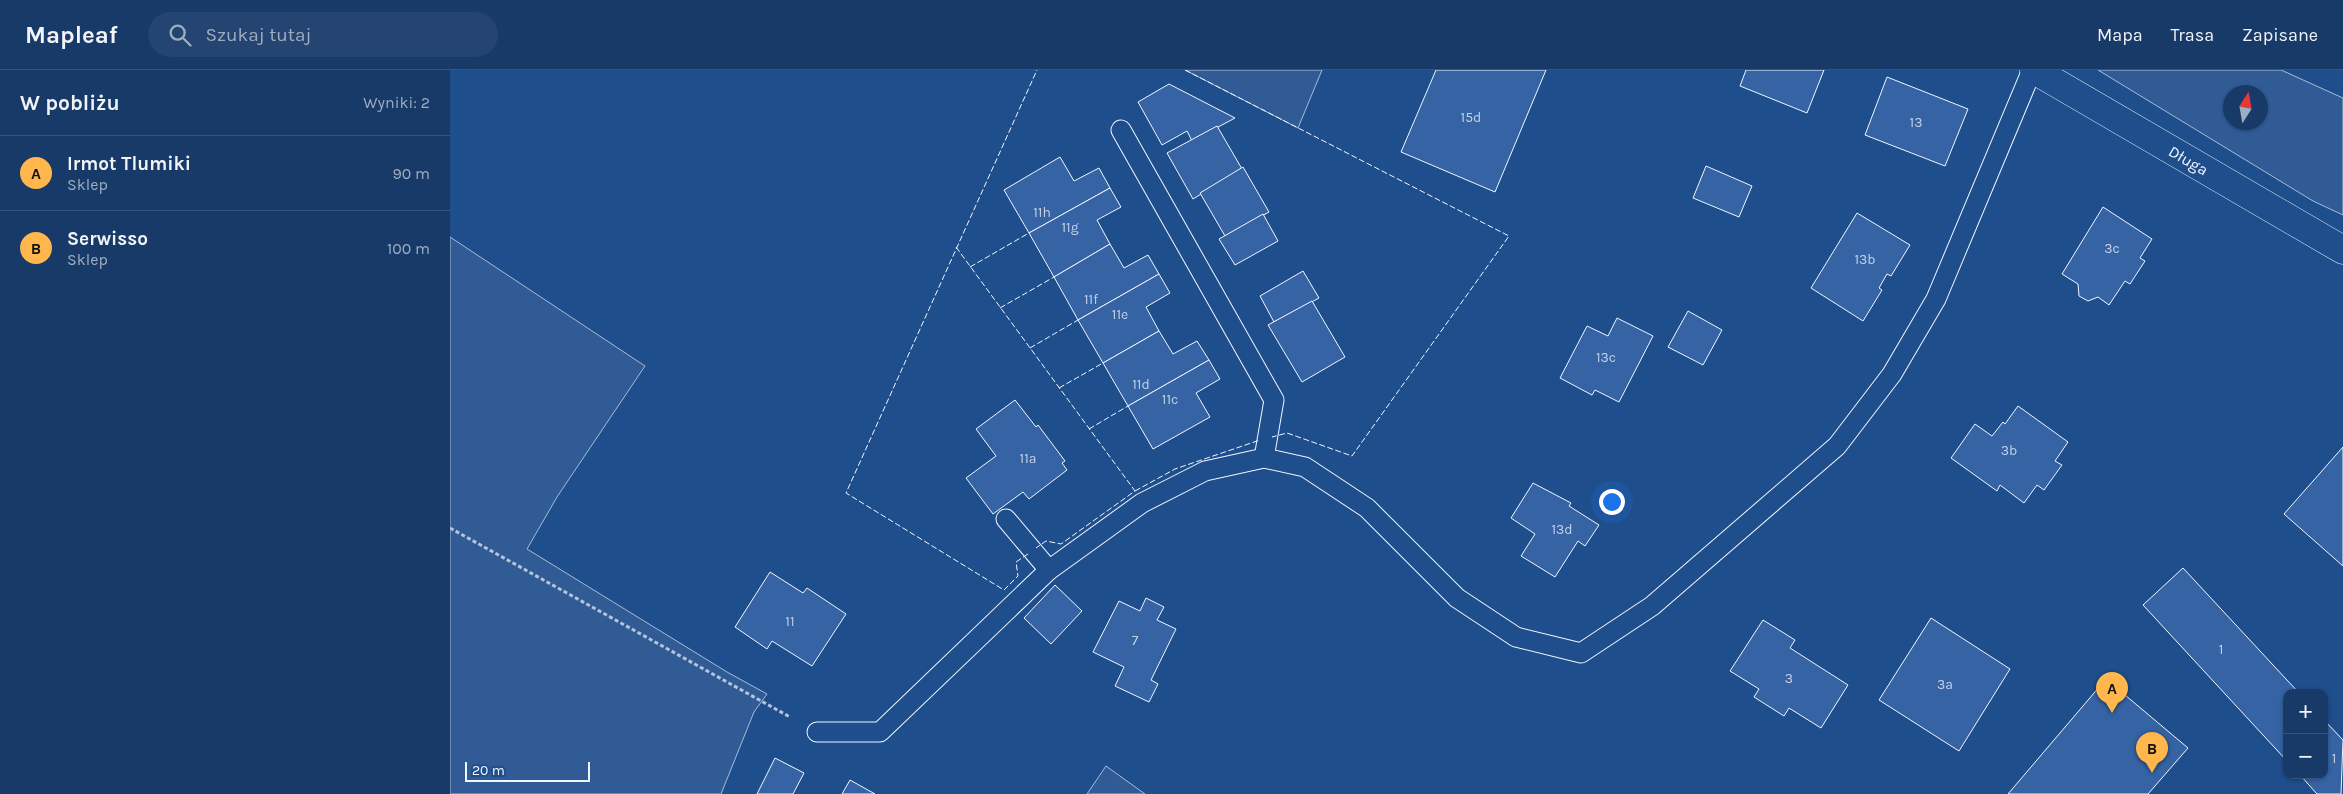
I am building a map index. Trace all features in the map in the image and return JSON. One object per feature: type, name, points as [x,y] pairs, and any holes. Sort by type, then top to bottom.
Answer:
[{"type":"street","name":"Długa","points":[[2033,70],[2343,250]]},
{"type":"lane","points":[[817,732],[880,732],[1048,570],[1142,502],[1205,471],[1264,458],[1306,467],[1367,508],[1457,598],[1516,637],[1581,653],[1652,606],[1837,446],[1892,374],[1936,299],[2033,70]]},
{"type":"lane","points":[[1121,130],[1274,400],[1264,458]]},
{"type":"lane","points":[[1006,520],[1048,570]]},
{"type":"path","points":[[450,528],[817,732]]},
{"type":"shaded area","points":[[1185,70],[1322,70],[1298,128]]},
{"type":"shaded area","points":[[2098,70],[2281,70],[2343,98],[2343,215],[2313,201]]},
{"type":"shaded area","points":[[450,237],[645,366],[557,497],[527,549],[727,672],[767,694],[754,712],[721,794],[450,794]]},
{"type":"shaded area","points":[[1106,766],[1145,794],[1087,794]]},
{"type":"building","points":[[1436,70],[1546,70],[1495,192],[1401,152]]},
{"type":"building","points":[[1746,70],[1824,70],[1807,113],[1740,86]]},
{"type":"building","points":[[1887,77],[1968,109],[1945,166],[1865,135]]},
{"type":"building","points":[[1169,84],[1235,118],[1192,141],[1187,131],[1162,145],[1138,102]]},
{"type":"building","points":[[1217,126],[1242,169],[1193,199],[1167,153]]},
{"type":"building","points":[[1060,157],[1074,181],[1099,168],[1110,188],[1029,233],[1004,190]]},
{"type":"building","points":[[1706,166],[1752,186],[1739,217],[1693,198]]},
{"type":"building","points":[[1243,167],[1269,212],[1225,236],[1200,193]]},
{"type":"building","points":[[1110,188],[1121,207],[1097,220],[1110,244],[1054,277],[1029,233]]},
{"type":"building","points":[[2103,207],[2152,239],[2140,258],[2145,261],[2130,284],[2125,281],[2109,305],[2098,297],[2088,301],[2079,296],[2078,284],[2062,274]]},
{"type":"building","points":[[1857,213],[1910,245],[1891,276],[1887,274],[1879,288],[1882,290],[1863,321],[1811,288]]},
{"type":"building","points":[[1263,214],[1278,241],[1235,265],[1219,239]]},
{"type":"building","points":[[1110,244],[1124,268],[1148,255],[1159,274],[1078,320],[1054,277]]},
{"type":"building","points":[[1303,271],[1319,298],[1274,322],[1260,296]]},
{"type":"building","points":[[1159,274],[1170,293],[1146,307],[1159,331],[1103,363],[1078,320]]},
{"type":"building","points":[[1312,301],[1345,357],[1302,382],[1268,325]]},
{"type":"building","points":[[1688,311],[1722,330],[1703,365],[1668,347]]},
{"type":"building","points":[[1617,318],[1653,336],[1619,402],[1595,390],[1592,395],[1560,378],[1587,326],[1608,336]]},
{"type":"building","points":[[1159,331],[1173,354],[1197,341],[1209,360],[1128,406],[1103,363]]},
{"type":"building","points":[[1209,360],[1220,379],[1196,393],[1210,417],[1153,449],[1128,406]]},
{"type":"building","points":[[1015,400],[1036,427],[1038,425],[1065,461],[1062,463],[1067,470],[1029,499],[1023,492],[993,514],[966,478],[996,456],[976,429]]},
{"type":"building","points":[[2018,406],[2068,442],[2055,461],[2062,465],[2044,490],[2037,485],[2024,503],[2000,485],[1997,491],[1951,458],[1975,424],[1992,436],[2003,422],[2005,424]]},
{"type":"building","points":[[2343,447],[2343,566],[2284,514]]},
{"type":"building","points":[[1533,483],[1571,503],[1569,506],[1599,525],[1585,546],[1578,541],[1555,577],[1521,556],[1535,534],[1511,518]]},
{"type":"building","points":[[2183,568],[2295,689],[2283,689],[2283,757],[2143,605]]},
{"type":"building","points":[[770,572],[803,593],[807,588],[846,614],[812,666],[772,641],[767,649],[735,627]]},
{"type":"building","points":[[1055,585],[1082,611],[1051,644],[1024,618]]},
{"type":"building","points":[[1146,598],[1164,607],[1157,620],[1176,629],[1151,680],[1158,684],[1149,702],[1115,686],[1124,667],[1093,652],[1119,601],[1140,611]]},
{"type":"building","points":[[1931,618],[2010,669],[1959,751],[1879,700]]},
{"type":"building","points":[[1763,620],[1795,640],[1790,648],[1848,685],[1821,728],[1789,708],[1784,716],[1754,697],[1759,689],[1730,671]]},
{"type":"building","points":[[2106,679],[2188,748],[2148,794],[2008,794]]},
{"type":"building","points":[[2328,724],[2343,740],[2341,794],[2317,794],[2304,779],[2328,779]]},
{"type":"building","points":[[775,758],[804,773],[793,794],[757,794]]},
{"type":"building","points":[[850,780],[875,794],[842,794]]},
{"type":"fence","points":[[1028,554],[1016,562],[1018,576],[1004,590],[846,493],[1037,70]]},
{"type":"fence","points":[[1185,70],[1509,236],[1352,456],[1287,433],[1272,437]]},
{"type":"fence","points":[[970,267],[1029,233]]},
{"type":"fence","points":[[956,247],[1135,491],[1061,544],[1046,541],[1036,548]]},
{"type":"fence","points":[[1000,308],[1054,277]]},
{"type":"fence","points":[[1030,348],[1078,320]]},
{"type":"fence","points":[[1059,388],[1103,363]]},
{"type":"fence","points":[[1089,429],[1128,406]]},
{"type":"fence","points":[[1135,491],[1175,469],[1260,440]]},
{"type":"place","name":"Irmot Tlumiki","points":[[2112,713]]},
{"type":"place","name":"Serwisso","points":[[2152,773]]}]
